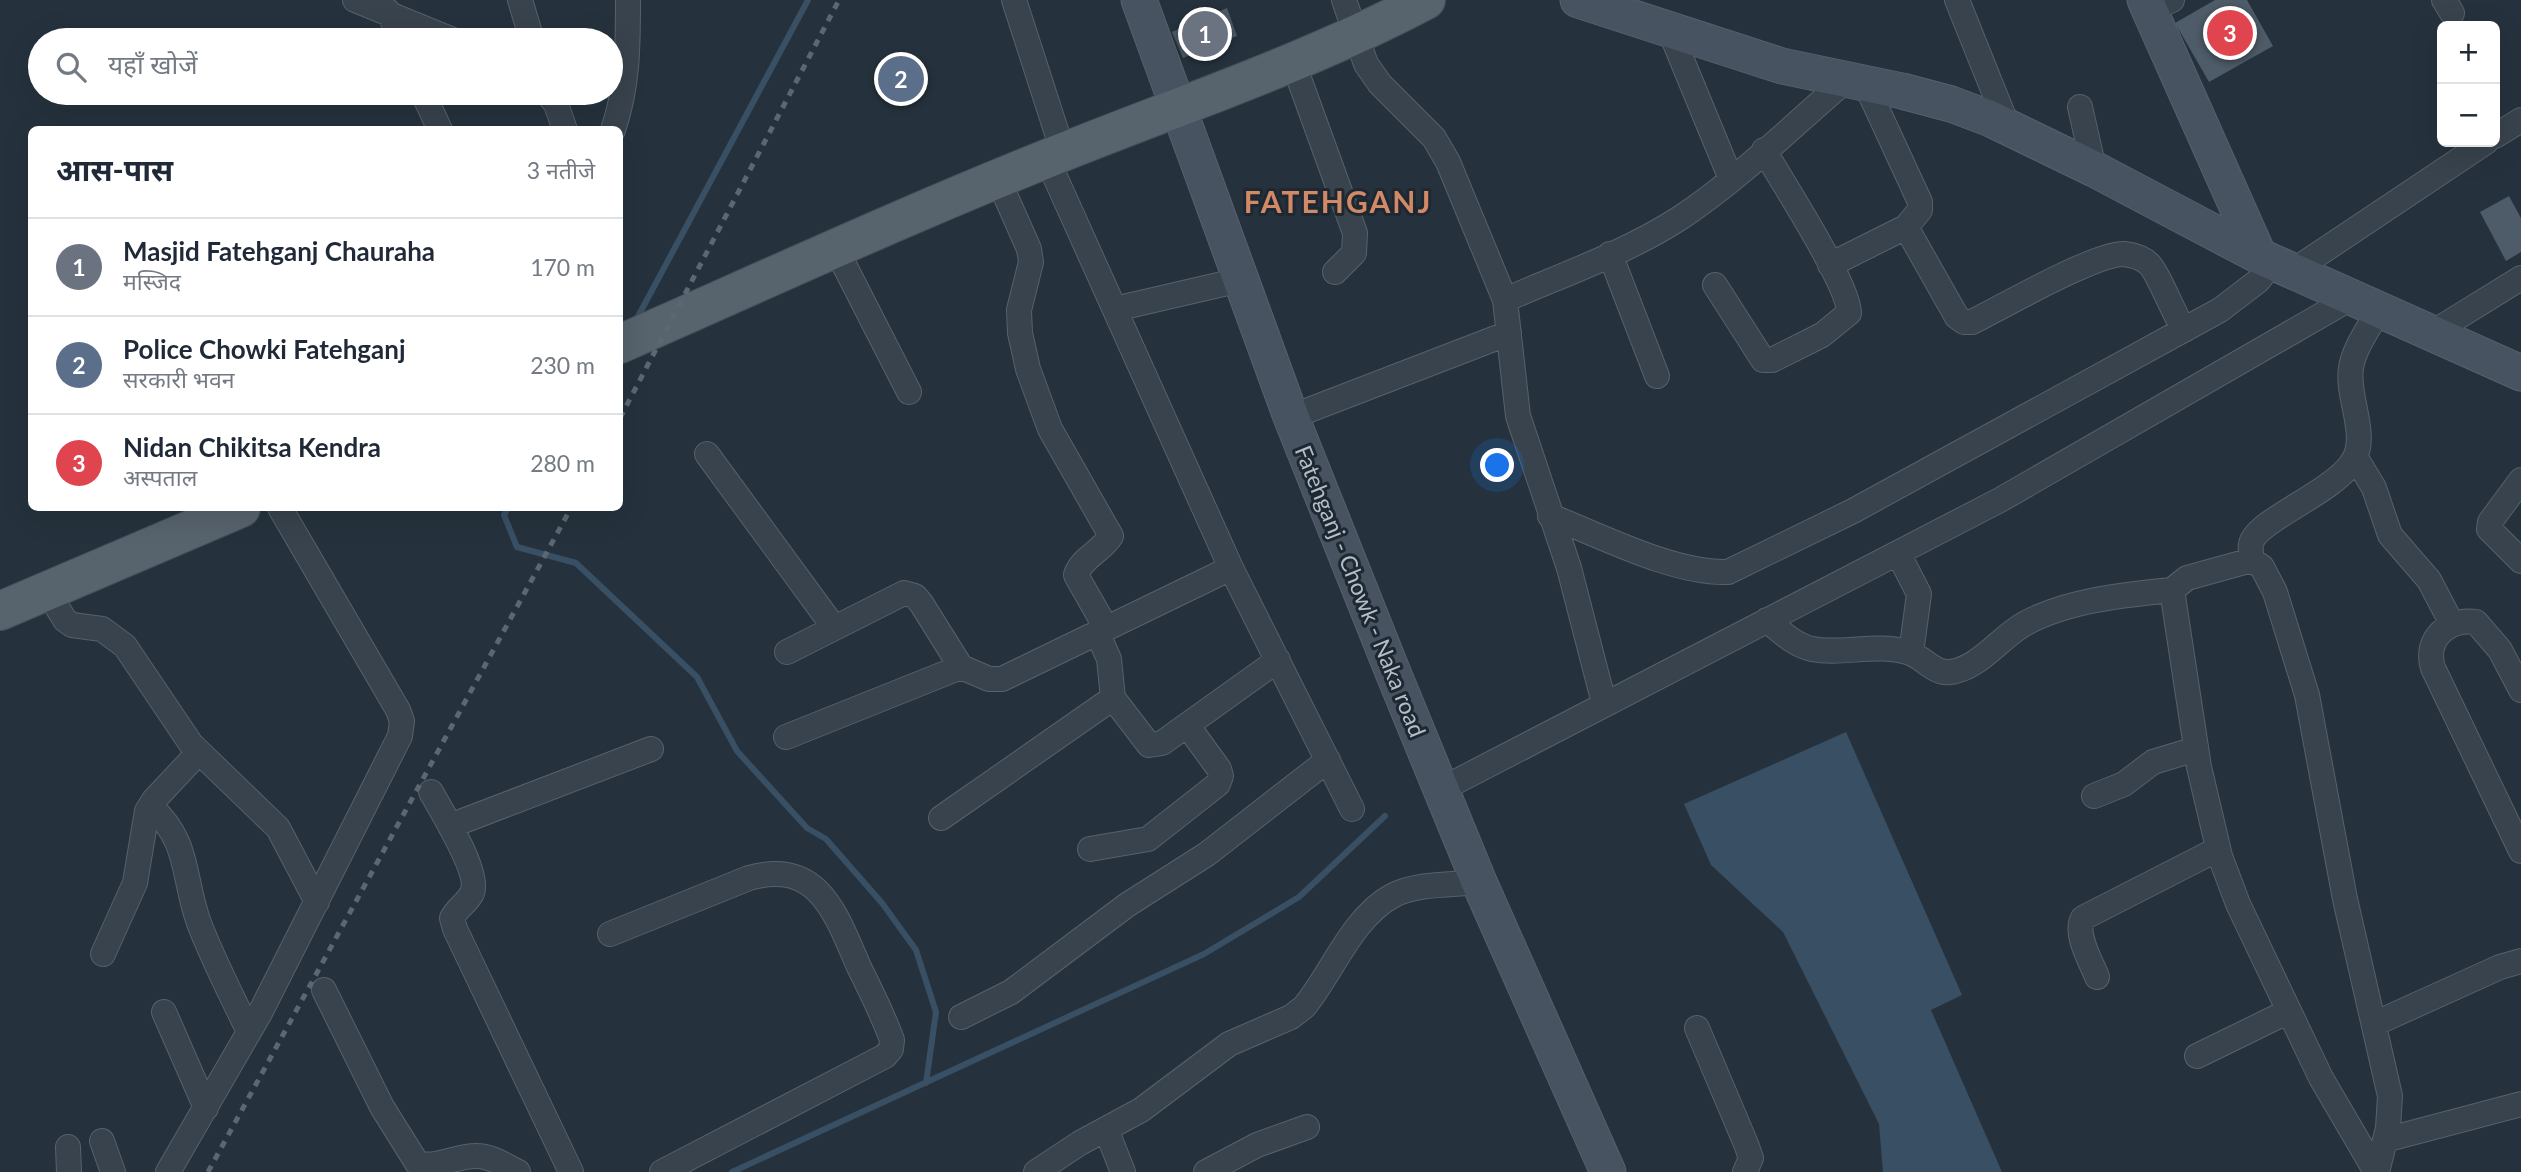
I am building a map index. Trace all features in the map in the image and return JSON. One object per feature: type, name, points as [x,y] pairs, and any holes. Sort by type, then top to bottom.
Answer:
[{"type":"main road","points":[[629,340],[1055,155],[1179,109],[1356,37],[1426,0]]},
{"type":"main road","points":[[0,611],[234,511]]},
{"type":"street","points":[[355,0],[426,28]]},
{"type":"street","points":[[520,0],[528,28]]},
{"type":"street","points":[[623,90],[628,70],[628,0]]},
{"type":"street","points":[[1014,0],[1055,155],[1115,309],[1231,568],[1352,809]]},
{"type":"street","name":"Fatehganj - Chowk - Naka road","points":[[1139,0],[1291,417],[1440,790],[1608,1172]]},
{"type":"street","points":[[1344,0],[1366,64],[1380,85],[1434,138],[1448,162],[1505,300],[1518,416],[1569,568],[1604,703]]},
{"type":"street","points":[[1578,0],[1782,66],[1951,104],[2008,127],[2094,169],[2275,263],[2521,373]]},
{"type":"street","points":[[1957,0],[2008,127]]},
{"type":"street","points":[[2156,3],[2275,263]]},
{"type":"street","points":[[388,11],[396,28]]},
{"type":"street","points":[[1670,31],[1731,179]]},
{"type":"street","points":[[1293,62],[1355,233],[1354,253],[1335,272]]},
{"type":"street","points":[[1505,300],[1610,254],[1678,219],[1764,150],[1855,83]]},
{"type":"street","points":[[1830,265],[1906,227],[1920,210],[1920,202],[1855,83]]},
{"type":"street","points":[[429,105],[438,126]]},
{"type":"street","points":[[556,105],[564,126]]},
{"type":"street","points":[[614,126],[619,105]]},
{"type":"street","points":[[2080,107],[2094,169]]},
{"type":"street","points":[[2500,133],[2521,120]]},
{"type":"street","points":[[1550,516],[1685,568],[1709,573],[1728,572],[1853,511],[2184,330],[2245,293],[2275,263],[2477,147]]},
{"type":"street","points":[[1715,285],[1763,360],[1772,360],[1822,335],[1849,313],[1849,304],[1830,265],[1764,150]]},
{"type":"street","points":[[998,180],[1031,261],[1018,310],[1028,369],[1050,429],[1111,536],[1078,566],[1076,575],[1101,630],[1109,659],[1113,698],[1149,745],[1162,743],[1278,660]]},
{"type":"street","points":[[1906,227],[1957,317],[1964,322],[1972,322],[2074,271],[2110,256],[2124,254],[2140,258],[2155,272],[2168,305],[2184,330]]},
{"type":"street","points":[[836,249],[909,392]]},
{"type":"street","points":[[1610,254],[1657,376]]},
{"type":"street","points":[[2432,333],[2521,278]]},
{"type":"street","points":[[1115,309],[1240,280]]},
{"type":"street","points":[[2252,560],[2251,540],[2258,531],[2318,493],[2347,470],[2356,458],[2358,428],[2351,370],[2365,304]]},
{"type":"street","points":[[1440,790],[2000,500],[2365,304]]},
{"type":"street","points":[[1291,417],[1508,333]]},
{"type":"street","points":[[707,454],[833,626]]},
{"type":"street","points":[[2356,458],[2374,488],[2390,535],[2429,580],[2452,624]]},
{"type":"street","points":[[2521,480],[2490,523],[2489,529],[2521,561]]},
{"type":"street","points":[[168,1172],[249,1032],[400,736],[402,721],[398,709],[282,511]]},
{"type":"street","points":[[1898,553],[1919,594],[1911,653]]},
{"type":"street","points":[[1767,620],[1784,635],[1810,649],[1862,647],[1911,653],[1940,671],[1951,672],[1966,667],[2005,636],[2047,614],[2120,596],[2172,590],[2187,578],[2252,560]]},
{"type":"street","points":[[2252,560],[2262,567],[2275,592],[2307,695],[2345,899],[2390,1096],[2385,1140],[2377,1172]]},
{"type":"street","points":[[787,652],[833,626],[904,593],[915,596],[961,667],[989,679],[1002,679],[1231,568]]},
{"type":"street","points":[[2172,590],[2196,749],[2218,849],[2238,904],[2321,1078],[2377,1172]]},
{"type":"street","points":[[47,591],[72,625],[92,626],[115,636],[180,731],[278,828],[317,902]]},
{"type":"street","points":[[2521,690],[2486,631],[2476,622],[2452,624],[2434,640],[2430,659],[2433,668],[2521,851]]},
{"type":"street","points":[[786,737],[961,667]]},
{"type":"street","points":[[941,818],[1113,698]]},
{"type":"street","points":[[1090,849],[1121,846],[1148,839],[1218,784],[1221,776],[1219,769],[1187,725]]},
{"type":"street","points":[[450,825],[651,749]]},
{"type":"street","points":[[2094,796],[2124,784],[2153,761],[2196,749]]},
{"type":"street","points":[[103,954],[135,883],[140,866],[143,823],[150,806],[199,752]]},
{"type":"street","points":[[961,1017],[1011,992],[1116,913],[1207,854],[1328,760]]},
{"type":"street","points":[[430,792],[450,825],[474,883],[472,894],[456,908],[452,918],[455,929],[571,1172]]},
{"type":"street","points":[[150,806],[174,831],[200,925],[249,1032]]},
{"type":"street","points":[[2096,977],[2080,933],[2079,924],[2083,918],[2218,849]]},
{"type":"street","points":[[610,933],[749,878],[769,872],[796,877],[811,885],[834,910],[892,1040],[891,1049],[885,1056],[662,1172]]},
{"type":"street","points":[[1036,1172],[1160,1097],[1229,1044],[1291,1017],[1304,1007],[1362,922],[1392,896],[1408,890],[1479,882]]},
{"type":"street","points":[[2374,1024],[2500,967],[2521,961]]},
{"type":"street","points":[[324,989],[382,1107],[411,1157],[426,1169],[477,1156],[491,1158],[518,1172]]},
{"type":"street","points":[[2197,1056],[2289,1011]]},
{"type":"street","points":[[164,1012],[206,1108]]},
{"type":"street","points":[[1697,1028],[1751,1158],[1745,1172]]},
{"type":"street","points":[[2385,1140],[2521,1104]]},
{"type":"street","points":[[1206,1172],[1257,1144],[1307,1127]]},
{"type":"street","points":[[1107,1129],[1123,1172]]},
{"type":"street","points":[[102,1141],[113,1172]]},
{"type":"street","points":[[68,1147],[69,1172]]},
{"type":"water","points":[[1846,732],[1962,995],[1931,1010],[2002,1172],[1883,1172],[1879,1124],[1783,932],[1711,865],[1684,804]]},
{"type":"building","points":[[2215,0],[2247,0],[2273,46],[2209,82],[2175,23]]},
{"type":"building","points":[[1227,8],[1237,36],[1183,58],[1172,32]]},
{"type":"building","points":[[912,56],[926,90],[891,103],[876,69]]},
{"type":"building","points":[[2509,196],[2521,218],[2521,252],[2506,261],[2480,212]]},
{"type":"waterway","points":[[635,322],[808,0]]},
{"type":"waterway","points":[[506,511],[504,515],[517,547],[576,563],[697,677],[737,751],[807,828],[826,839],[882,903],[916,950],[936,1012],[926,1083]]},
{"type":"waterway","points":[[732,1172],[1204,954],[1299,897],[1385,816]]},
{"type":"railway","points":[[623,412],[839,0]]},
{"type":"railway","points":[[208,1172],[569,511]]},
{"type":"place","name":"Nidan Chikitsa Kendra","points":[[2230,33]]},
{"type":"place","name":"Masjid Fatehganj Chauraha","points":[[1205,34]]},
{"type":"place","name":"Police Chowki Fatehganj","points":[[901,79]]},
{"type":"district","name":"FATEHGANJ","points":[[1338,201]]}]
